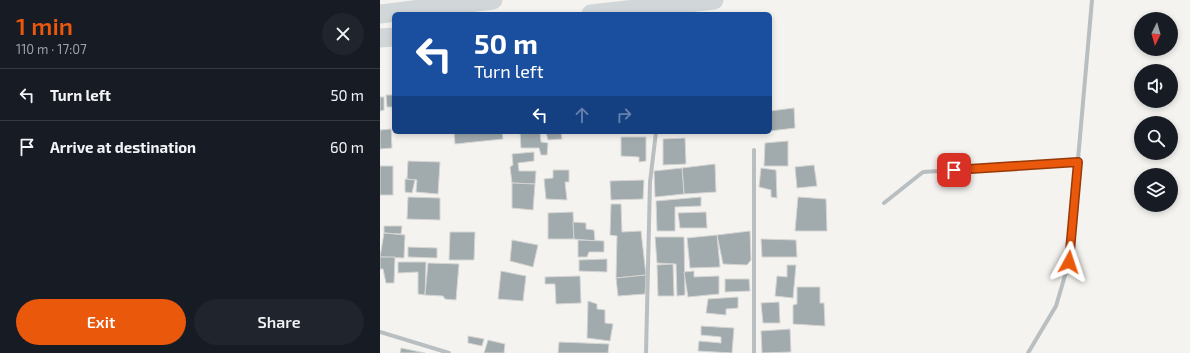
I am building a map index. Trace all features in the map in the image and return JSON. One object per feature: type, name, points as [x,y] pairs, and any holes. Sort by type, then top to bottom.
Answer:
[{"type":"main road","points":[[396,12],[493,0]]},
{"type":"main road","points":[[614,12],[661,8],[714,0]]},
{"type":"main road","points":[[380,14],[392,13]]},
{"type":"main road","points":[[380,38],[392,36]]},
{"type":"street","points":[[1028,353],[1053,311],[1064,282],[1069,262],[1092,0]]},
{"type":"street","points":[[647,353],[650,182],[656,134]]},
{"type":"street","points":[[754,150],[754,353]]},
{"type":"street","points":[[884,203],[923,172],[1078,162]]},
{"type":"street","points":[[380,332],[449,353]]},
{"type":"building","points":[[386,95],[392,95],[392,107],[387,107]]},
{"type":"building","points":[[380,97],[384,97],[384,110],[380,111]]},
{"type":"building","points":[[794,108],[795,128],[772,131],[772,111]]},
{"type":"building","points":[[391,129],[392,148],[380,149],[380,130]]},
{"type":"building","points":[[454,134],[502,134],[503,139],[455,144]]},
{"type":"building","points":[[520,134],[540,134],[541,142],[548,143],[547,155],[541,155],[539,148],[521,148]]},
{"type":"building","points":[[546,134],[561,134],[562,139],[548,140]]},
{"type":"building","points":[[621,137],[646,137],[646,161],[639,162],[639,157],[621,156]]},
{"type":"building","points":[[685,138],[686,164],[663,165],[663,139]]},
{"type":"building","points":[[788,141],[788,166],[764,166],[765,143]]},
{"type":"building","points":[[534,152],[534,161],[518,163],[519,171],[536,171],[535,184],[512,183],[510,167],[513,165],[512,154]]},
{"type":"building","points":[[408,161],[440,162],[438,194],[416,192],[417,180],[407,179]]},
{"type":"building","points":[[715,164],[716,192],[684,194],[682,168]]},
{"type":"building","points":[[814,165],[817,186],[797,188],[795,167]]},
{"type":"building","points":[[380,166],[393,166],[393,195],[380,195]]},
{"type":"building","points":[[682,168],[684,194],[655,197],[654,171]]},
{"type":"building","points":[[761,168],[776,170],[777,198],[771,197],[771,190],[759,187]]},
{"type":"building","points":[[553,170],[569,170],[569,182],[565,182],[567,200],[546,199],[544,179],[553,178]]},
{"type":"building","points":[[405,179],[415,180],[412,193],[405,192]]},
{"type":"building","points":[[644,180],[643,199],[611,200],[610,181]]},
{"type":"building","points":[[512,183],[535,184],[533,210],[512,208]]},
{"type":"building","points":[[408,197],[440,198],[440,220],[407,219]]},
{"type":"building","points":[[701,197],[701,206],[675,207],[675,231],[657,231],[656,201]]},
{"type":"building","points":[[798,197],[826,199],[827,231],[795,231]]},
{"type":"building","points":[[611,204],[621,204],[622,232],[641,231],[646,275],[616,278],[617,236],[610,235]]},
{"type":"building","points":[[573,212],[574,239],[548,239],[548,213]]},
{"type":"building","points":[[706,212],[707,228],[680,228],[678,213]]},
{"type":"building","points":[[573,222],[586,223],[586,229],[594,230],[595,241],[574,239]]},
{"type":"building","points":[[384,226],[402,226],[401,234],[384,233]]},
{"type":"building","points":[[750,231],[751,260],[747,265],[723,264],[717,235]]},
{"type":"building","points":[[450,232],[475,232],[474,260],[449,260]]},
{"type":"building","points":[[384,233],[405,235],[404,258],[380,257]]},
{"type":"building","points":[[717,235],[720,267],[690,268],[687,238]]},
{"type":"building","points":[[655,237],[684,237],[685,295],[677,296],[676,264],[657,263]]},
{"type":"building","points":[[761,239],[796,240],[797,257],[762,257]]},
{"type":"building","points":[[512,240],[538,245],[533,267],[510,261]]},
{"type":"building","points":[[578,240],[604,241],[604,252],[589,252],[587,257],[578,257]]},
{"type":"building","points":[[408,247],[437,248],[437,258],[408,257]]},
{"type":"building","points":[[380,257],[395,257],[394,283],[386,283],[383,269],[380,269]]},
{"type":"building","points":[[607,259],[607,272],[579,271],[579,260]]},
{"type":"building","points":[[398,262],[426,262],[425,295],[418,294],[418,272],[398,273]]},
{"type":"building","points":[[428,263],[459,264],[456,300],[445,299],[443,296],[425,295]]},
{"type":"building","points":[[673,264],[674,296],[658,296],[657,265]]},
{"type":"building","points":[[787,265],[796,265],[793,298],[775,296],[777,276],[787,277]]},
{"type":"building","points":[[501,271],[526,276],[523,301],[498,299]]},
{"type":"building","points":[[694,271],[694,277],[719,276],[719,294],[688,297],[684,272]]},
{"type":"building","points":[[646,275],[645,294],[618,296],[616,278]]},
{"type":"building","points":[[580,276],[581,303],[556,304],[555,284],[545,284],[545,277]]},
{"type":"building","points":[[725,279],[749,279],[750,291],[725,292]]},
{"type":"building","points":[[797,287],[820,287],[820,303],[824,303],[825,326],[793,324],[793,305],[797,304]]},
{"type":"building","points":[[738,297],[738,308],[726,309],[726,315],[706,313],[708,299]]},
{"type":"building","points":[[588,301],[597,304],[597,309],[605,310],[605,323],[613,324],[610,341],[587,338]]},
{"type":"building","points":[[779,302],[780,323],[763,323],[761,303]]},
{"type":"building","points":[[701,326],[734,328],[732,353],[698,351],[699,341],[721,343],[721,337],[701,335]]},
{"type":"building","points":[[790,329],[791,352],[762,353],[761,331]]},
{"type":"building","points":[[468,336],[484,339],[482,346],[468,343]]},
{"type":"building","points":[[488,340],[505,344],[504,353],[484,353]]},
{"type":"building","points":[[559,342],[609,344],[608,353],[558,353]]},
{"type":"building","points":[[401,348],[425,353],[400,353]]},
{"type":"route","points":[[954,170],[1078,162],[1069,262]]}]
